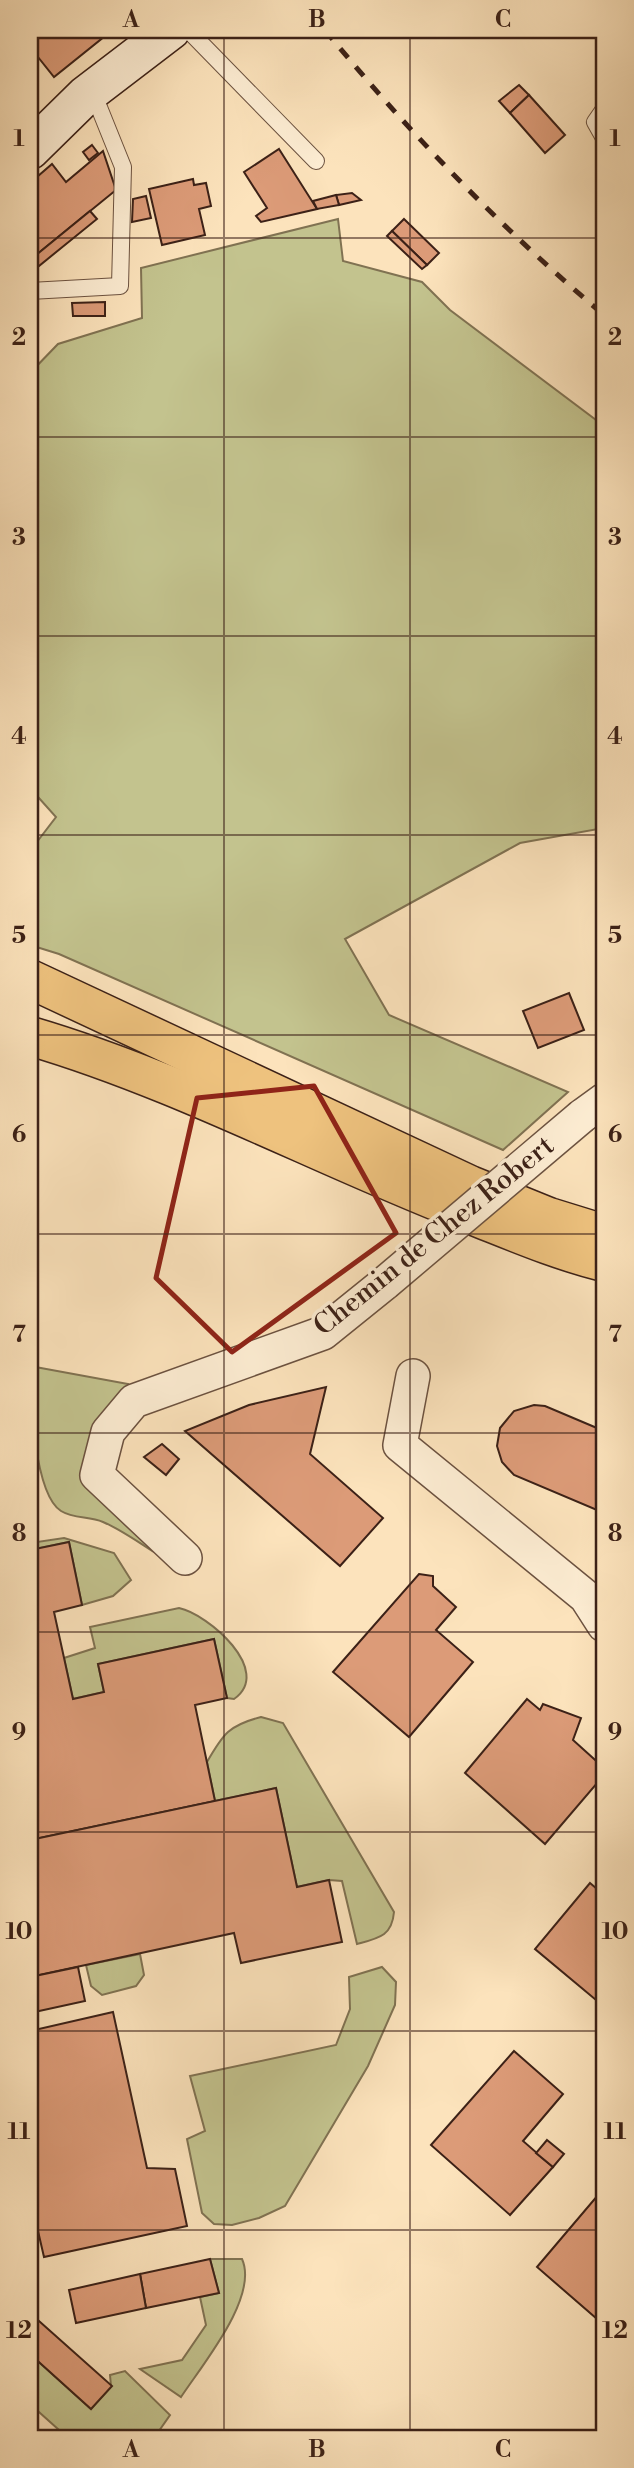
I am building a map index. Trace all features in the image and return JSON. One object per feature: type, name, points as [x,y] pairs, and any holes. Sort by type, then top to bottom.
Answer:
[{"type":"highway","points":[[30,979],[470,1185],[549,1217],[604,1234]]},
{"type":"highway","points":[[30,1035],[83,1051],[406,1190],[546,1244],[604,1262]]},
{"type":"main road","points":[[30,150],[89,92],[171,30]]},
{"type":"main road","points":[[30,121],[89,92]]},
{"type":"street","name":"Chemin de Chez Robert","points":[[185,1558],[97,1475],[108,1432],[134,1401],[323,1333],[593,1108]]},
{"type":"street","points":[[413,1376],[400,1445],[586,1597],[604,1625]]},
{"type":"lane","points":[[188,30],[316,161]]},
{"type":"lane","points":[[30,291],[120,286],[123,167],[89,92]]},
{"type":"lane","points":[[604,109],[596,122],[604,138]]},
{"type":"highlighted area","points":[[314,1086],[396,1233],[232,1352],[156,1278],[197,1098]]},
{"type":"green space","points":[[338,219],[343,261],[422,282],[450,310],[604,426],[604,828],[520,843],[345,939],[389,1015],[568,1092],[503,1150],[59,954],[30,945],[30,851],[56,817],[30,788],[30,373],[58,344],[142,318],[141,268]]},
{"type":"green space","points":[[30,1366],[128,1384],[91,1473],[154,1552],[103,1522],[66,1514],[52,1501],[39,1466],[35,1443]]},
{"type":"green space","points":[[64,1538],[114,1553],[131,1580],[113,1596],[82,1605],[69,1542],[30,1550],[30,1543]]},
{"type":"green space","points":[[179,1608],[191,1612],[220,1632],[242,1659],[246,1674],[244,1687],[234,1699],[227,1698],[214,1639],[98,1664],[104,1692],[73,1699],[64,1658],[95,1648],[90,1627]]},
{"type":"green space","points":[[261,1717],[283,1723],[394,1912],[387,1931],[378,1938],[357,1944],[342,1881],[329,1880],[297,1887],[276,1788],[215,1801],[207,1762],[218,1744],[234,1727]]},
{"type":"green space","points":[[140,1954],[144,1975],[136,1986],[102,1995],[91,1986],[86,1965]]},
{"type":"green space","points":[[382,1967],[396,1982],[395,2005],[368,2066],[285,2206],[259,2218],[232,2225],[214,2224],[202,2213],[187,2139],[205,2131],[190,2076],[336,2045],[350,2009],[349,1977]]},
{"type":"green space","points":[[210,2259],[242,2259],[245,2275],[243,2292],[226,2330],[181,2397],[140,2369],[182,2360],[206,2325],[200,2297],[219,2293]]},
{"type":"green space","points":[[30,2354],[91,2409],[111,2386],[110,2375],[125,2371],[170,2415],[154,2438],[68,2438],[30,2404]]},
{"type":"building","points":[[30,30],[100,30],[105,36],[54,77],[30,47]]},
{"type":"building","points":[[519,85],[529,95],[510,113],[499,101]]},
{"type":"building","points":[[529,95],[565,135],[545,153],[510,113]]},
{"type":"building","points":[[92,145],[98,153],[89,160],[83,152]]},
{"type":"building","points":[[279,149],[317,209],[261,222],[256,216],[267,208],[244,172]]},
{"type":"building","points":[[103,151],[116,190],[30,260],[30,183],[52,164],[66,182]]},
{"type":"building","points":[[193,179],[194,185],[206,183],[211,206],[199,209],[205,235],[162,245],[149,189]]},
{"type":"building","points":[[352,193],[361,200],[339,205],[336,195]]},
{"type":"building","points":[[336,195],[339,205],[317,209],[313,201]]},
{"type":"building","points":[[146,196],[151,218],[132,222],[133,199]]},
{"type":"building","points":[[90,211],[97,219],[34,270],[30,260]]},
{"type":"building","points":[[404,219],[439,253],[427,265],[392,231]]},
{"type":"building","points":[[392,231],[427,265],[422,269],[387,236]]},
{"type":"building","points":[[105,302],[105,316],[73,316],[72,303]]},
{"type":"building","points":[[569,993],[584,1030],[538,1048],[523,1011]]},
{"type":"building","points":[[326,1387],[310,1454],[383,1518],[340,1566],[185,1431],[249,1405]]},
{"type":"building","points":[[534,1405],[545,1406],[604,1431],[604,1513],[514,1475],[502,1462],[497,1446],[500,1428],[514,1411]]},
{"type":"building","points":[[162,1444],[179,1459],[166,1475],[144,1457]]},
{"type":"building","points":[[69,1542],[82,1605],[54,1612],[73,1699],[104,1692],[98,1664],[214,1639],[227,1698],[195,1705],[215,1801],[30,1840],[30,1550]]},
{"type":"building","points":[[419,1574],[433,1576],[433,1586],[456,1607],[436,1630],[473,1662],[409,1737],[333,1672]]},
{"type":"building","points":[[527,1699],[540,1710],[543,1704],[581,1718],[573,1740],[604,1768],[604,1775],[545,1844],[465,1773]]},
{"type":"building","points":[[276,1788],[297,1887],[329,1880],[342,1942],[241,1963],[234,1933],[30,1977],[30,1840]]},
{"type":"building","points":[[590,1883],[604,1895],[602,2005],[535,1949]]},
{"type":"building","points":[[78,1967],[85,2001],[30,2013],[30,1977]]},
{"type":"building","points":[[113,2012],[147,2168],[175,2169],[187,2226],[44,2257],[38,2231],[30,2233],[30,2031]]},
{"type":"building","points":[[514,2051],[563,2094],[523,2141],[553,2167],[510,2215],[431,2145]]},
{"type":"building","points":[[547,2140],[564,2154],[553,2167],[536,2153]]},
{"type":"building","points":[[604,2188],[604,2325],[537,2267]]},
{"type":"building","points":[[210,2259],[219,2293],[146,2308],[140,2274]]},
{"type":"building","points":[[140,2274],[146,2308],[76,2323],[69,2290]]},
{"type":"building","points":[[30,2313],[112,2386],[91,2409],[30,2354]]},
{"type":"railway","points":[[325,30],[390,106],[458,179],[529,249],[604,315]]}]
